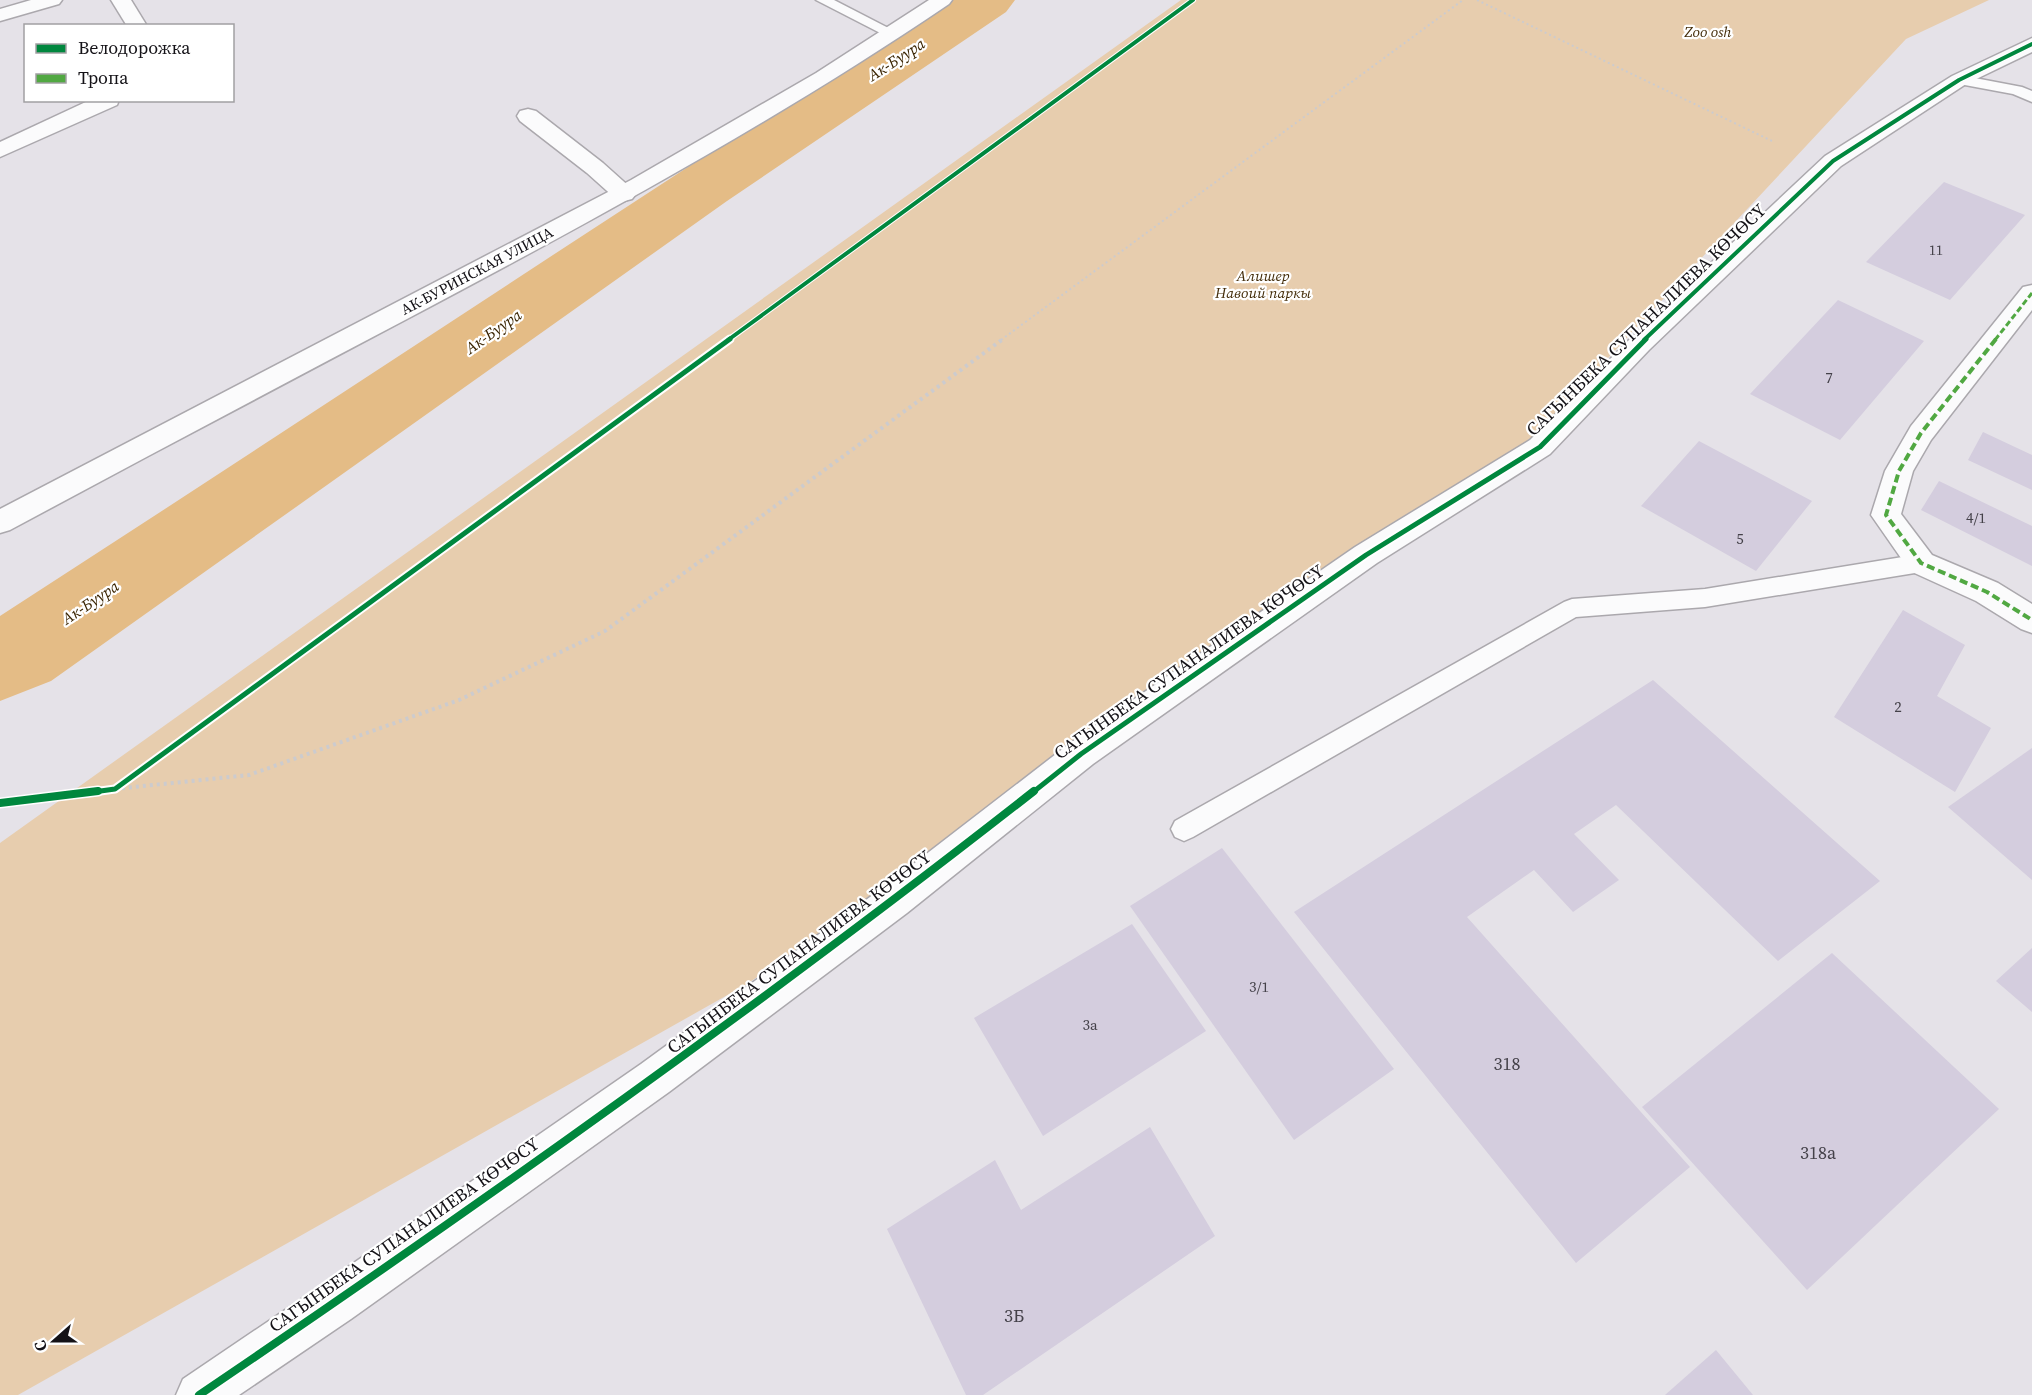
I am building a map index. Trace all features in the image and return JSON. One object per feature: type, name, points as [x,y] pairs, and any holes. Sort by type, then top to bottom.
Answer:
[{"type":"street","points":[[0,15],[52,0]]},
{"type":"street","points":[[121,0],[136,24]]},
{"type":"street","name":"АК-БУРИНСКАЯ УЛИЦА","points":[[0,522],[624,194],[771,111],[893,34],[942,0]]},
{"type":"street","name":"САГЫНБЕКА СУПАНАЛИЕВА КӨЧӨСҮ","points":[[199,1395],[335,1303],[655,1078],[894,901],[1081,754],[1366,555],[1540,447],[1665,320],[1833,161],[1959,80],[2032,44]]},
{"type":"street","points":[[0,150],[105,102]]},
{"type":"street","points":[[528,116],[595,168],[624,194]]},
{"type":"street","points":[[2032,293],[1920,433],[1899,471],[1886,515],[1921,563],[1987,592],[2032,620]]},
{"type":"lane","points":[[823,0],[893,34]]},
{"type":"lane","points":[[1959,80],[2017,90],[2032,97]]},
{"type":"lane","points":[[1184,830],[1572,608],[1705,598],[1921,563]]},
{"type":"path","points":[[104,791],[249,775],[459,700],[605,631],[1463,0]]},
{"type":"path","points":[[1477,0],[1772,141]]},
{"type":"path","points":[[115,789],[125,782]]},
{"type":"green space","name":"Алишер Навоий паркы","points":[[1181,0],[1989,0],[1906,39],[1538,433],[1366,555],[747,984],[18,1395],[0,1395],[0,843]]},
{"type":"building","points":[[1944,182],[2025,215],[1950,300],[1866,262]]},
{"type":"building","points":[[1838,300],[1924,341],[1840,440],[1750,394]]},
{"type":"building","points":[[1983,432],[2032,455],[2032,490],[1968,460]]},
{"type":"building","points":[[1699,441],[1812,501],[1756,571],[1641,506]]},
{"type":"building","points":[[1939,481],[2032,526],[2032,566],[1921,510]]},
{"type":"building","points":[[1903,610],[1965,645],[1937,696],[1991,728],[1955,792],[1834,717]]},
{"type":"building","points":[[1653,680],[1880,881],[1778,961],[1616,805],[1574,834],[1619,880],[1573,912],[1534,870],[1467,917],[1690,1167],[1576,1263],[1294,912]]},
{"type":"building","points":[[2032,748],[2032,880],[1948,807]]},
{"type":"building","points":[[1222,848],[1394,1069],[1294,1140],[1130,906]]},
{"type":"building","points":[[1132,924],[1206,1031],[1043,1136],[974,1018]]},
{"type":"building","points":[[2032,948],[2032,1012],[1996,981]]},
{"type":"building","points":[[1832,953],[1999,1109],[1807,1290],[1642,1107]]},
{"type":"building","points":[[1150,1127],[1215,1236],[983,1395],[966,1395],[887,1229],[995,1160],[1021,1210]]},
{"type":"building","points":[[1716,1350],[1753,1395],[1665,1395]]},
{"type":"waterway","name":"Ак-Буура","points":[[0,662],[17,654],[405,392],[703,186],[986,0]]},
{"type":"marked path","points":[[2032,293],[1921,433],[1899,471],[1886,515],[1921,563],[1987,592],[2032,620]]},
{"type":"cycle path","points":[[0,803],[115,789],[1193,0]]},
{"type":"cycle path","points":[[199,1395],[335,1303],[655,1078],[894,901],[1081,754],[1366,555],[1540,447],[1640,344],[1833,161],[1959,80],[2032,44]]},
{"type":"park label","name":"Zoo osh","points":[[1708,32]]}]
